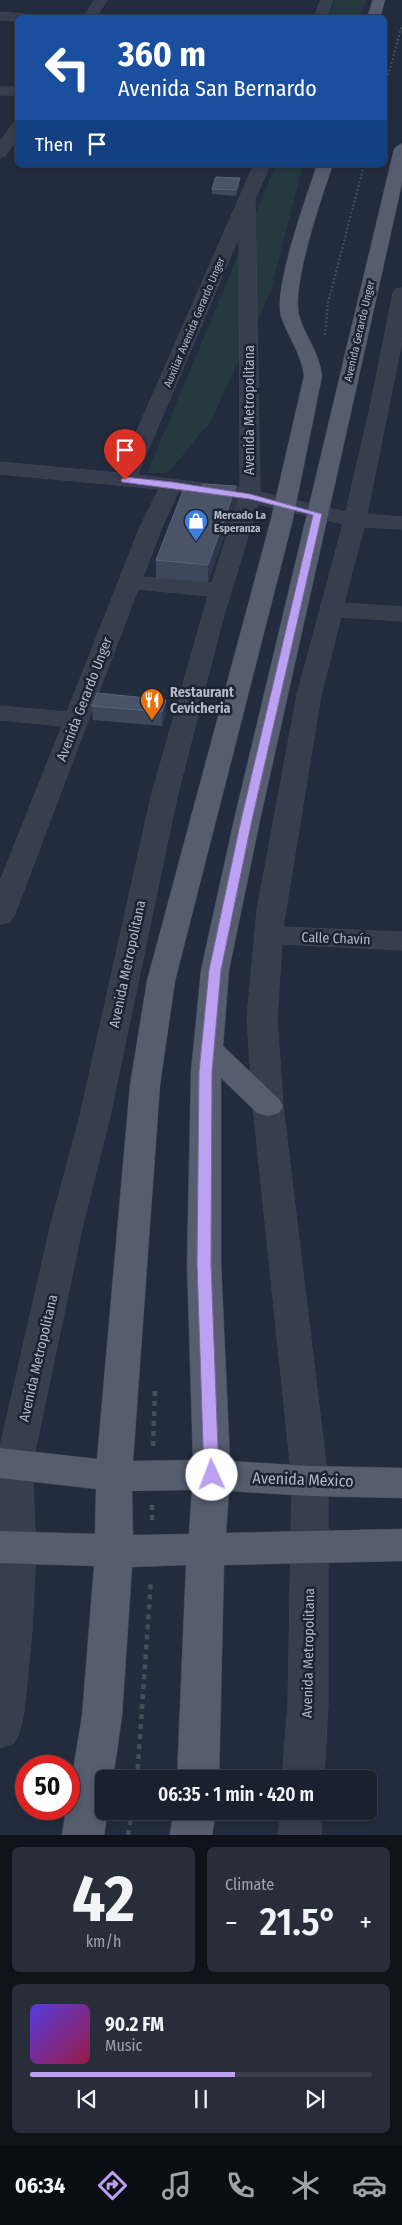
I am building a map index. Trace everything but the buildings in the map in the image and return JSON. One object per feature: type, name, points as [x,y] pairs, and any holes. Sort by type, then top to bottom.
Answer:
[{"type":"main road","points":[[374,15],[379,0]]},
{"type":"main road","name":"Avenida Gerardo Unger","points":[[318,514],[402,149]]},
{"type":"main road","points":[[83,1835],[102,1716],[114,1551],[114,1476],[145,1085],[160,982],[284,504],[313,376],[311,360],[290,315],[288,295],[311,205],[324,167]]},
{"type":"main road","points":[[198,1770],[206,1549],[212,1475],[204,1263],[206,1072],[215,970],[247,820],[318,514]]},
{"type":"main road","points":[[208,1048],[268,1106]]},
{"type":"main road","name":"Avenida México","points":[[7,1464],[114,1476],[212,1475],[402,1482]]},
{"type":"main road","points":[[9,1548],[114,1551],[402,1545]]},
{"type":"main road","points":[[191,1835],[194,1820]]},
{"type":"street","points":[[91,15],[101,0]]},
{"type":"street","points":[[321,15],[327,0]]},
{"type":"street","points":[[0,16],[15,17]]},
{"type":"street","points":[[0,91],[15,92]]},
{"type":"street","points":[[8,147],[15,132]]},
{"type":"street","name":"Auxiliar Avenida Gerardo Unger","points":[[125,480],[261,167]]},
{"type":"street","name":"Avenida Metropolitana","points":[[0,1730],[4,1712],[13,1631],[7,1464],[94,1116],[164,797],[220,590],[250,496],[247,199]]},
{"type":"street","points":[[355,520],[396,363],[402,293]]},
{"type":"street","points":[[0,468],[172,484],[250,496],[318,514],[355,520],[402,523]]},
{"type":"street","name":"Avenida Gerardo Unger","points":[[0,916],[151,527],[172,484]]},
{"type":"street","name":"Avenida Metropolitana","points":[[304,1770],[308,1704],[310,1480],[268,1106],[262,1018],[271,910],[308,695],[355,520]]},
{"type":"street","points":[[130,582],[220,590]]},
{"type":"street","points":[[330,609],[402,614]]},
{"type":"street","points":[[0,713],[76,720]]},
{"type":"street","name":"Calle Chavín","points":[[270,935],[402,941]]},
{"type":"street","points":[[300,1835],[301,1820]]},
{"type":"path","points":[[387,80],[402,25]]},
{"type":"path","points":[[128,1835],[130,1820]]},
{"type":"shaded area","points":[[335,0],[366,0],[361,15],[330,15]]},
{"type":"shaded area","points":[[275,167],[302,168],[270,293],[211,421],[168,473],[147,473]]},
{"type":"place","name":"Mercado La Esperanza","points":[[196,542]]},
{"type":"place","name":"Restaurant Cevicheria","points":[[152,721]]},
{"type":"route","points":[[125,480],[172,484],[250,496],[318,514],[247,820],[215,970],[206,1072],[204,1263],[212,1475]]}]
